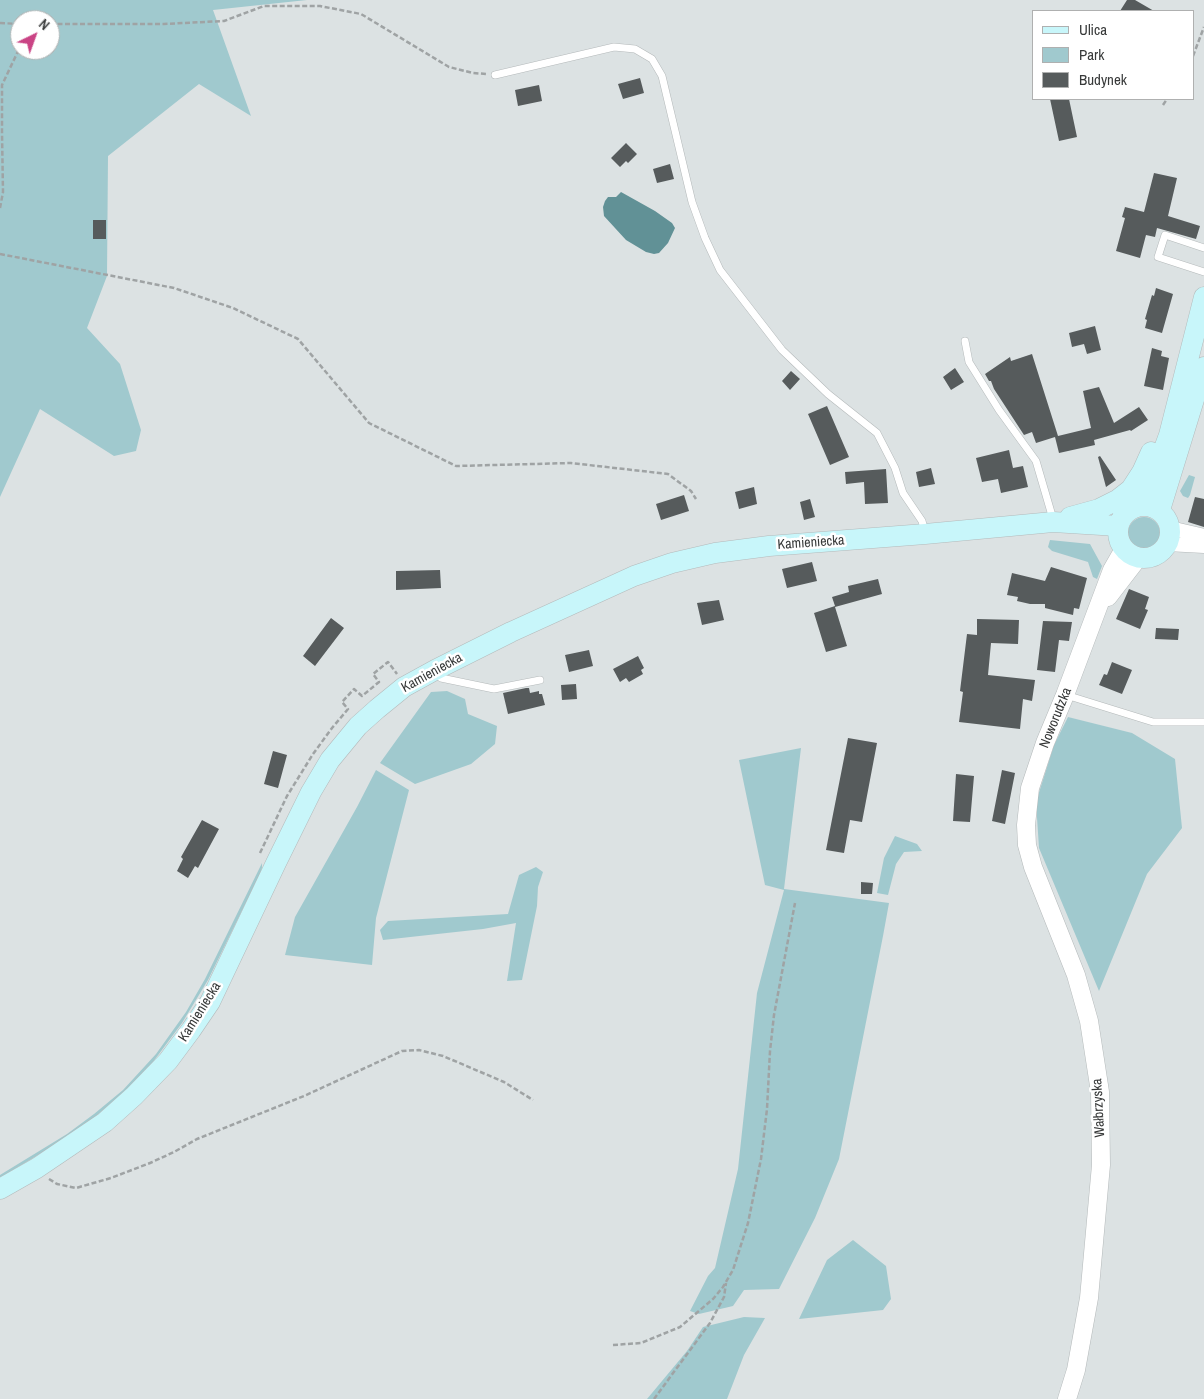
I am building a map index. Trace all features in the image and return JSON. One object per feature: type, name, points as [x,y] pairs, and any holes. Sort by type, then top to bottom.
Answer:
[{"type":"main road","points":[[1151,508],[1154,479],[1168,435],[1204,297]]},
{"type":"main road","points":[[1151,508],[1204,366]]},
{"type":"main road","points":[[1053,522],[1104,508],[1131,489],[1142,472],[1177,398]]},
{"type":"main road","points":[[1151,508],[1168,521],[1169,536],[1162,551],[1155,556],[1147,558],[1125,543],[1121,518],[1126,512],[1151,508]]},
{"type":"main road","name":"Kamieniecka","points":[[0,1189],[37,1168],[105,1122],[168,1061],[192,1030],[210,1002],[276,863],[330,760],[358,726],[404,687],[577,601],[634,576],[672,563],[716,553],[769,546],[1053,522],[1080,533],[1125,543]]},
{"type":"street","points":[[1169,536],[1204,536]]},
{"type":"street","points":[[1169,536],[1204,546]]},
{"type":"street","name":"Noworudzka","points":[[1026,825],[1030,788],[1045,743],[1066,695],[1125,543]]},
{"type":"street","name":"Wałbrzyska","points":[[1026,825],[1026,846],[1076,975],[1089,1020],[1100,1092],[1101,1165],[1089,1298],[1076,1370],[1067,1399]]},
{"type":"lane","points":[[495,75],[614,47],[635,49],[652,59],[662,76],[692,202],[705,238],[720,270],[782,350],[828,394],[877,434],[895,468],[903,493],[922,521],[925,534]]},
{"type":"lane","points":[[1204,248],[1165,235],[1158,257],[1204,272]]},
{"type":"lane","points":[[965,341],[968,362],[999,410],[1036,461],[1053,522]]},
{"type":"lane","points":[[435,670],[441,678],[494,689],[540,680]]},
{"type":"lane","points":[[1066,695],[1153,722],[1204,722]]},
{"type":"path","points":[[60,24],[164,24],[224,21],[264,6],[320,6],[361,14],[449,67],[472,73],[495,75]]},
{"type":"path","points":[[1194,53],[1204,27]]},
{"type":"path","points":[[0,208],[3,192],[2,85],[14,60]]},
{"type":"path","points":[[1163,105],[1166,100]]},
{"type":"path","points":[[0,254],[174,288],[241,312],[298,339],[369,423],[456,466],[571,463],[668,474],[690,491],[696,499]]},
{"type":"path","points":[[391,680],[398,675]]},
{"type":"path","points":[[296,790],[309,764],[332,732],[349,715]]},
{"type":"path","points":[[263,855],[282,816]]},
{"type":"path","points":[[613,1345],[641,1343],[680,1327],[713,1299],[733,1270],[748,1223],[761,1159],[774,1015],[796,903]]},
{"type":"path","points":[[37,1168],[46,1178],[57,1184],[76,1188],[111,1178],[174,1152],[197,1138],[304,1096],[402,1051],[419,1050],[443,1056],[504,1082],[533,1100]]},
{"type":"path","points":[[654,1399],[710,1324],[724,1297],[726,1282]]},
{"type":"green space","points":[[0,0],[307,0],[213,10],[251,116],[199,84],[108,156],[107,276],[87,328],[120,364],[141,430],[136,451],[114,456],[40,409],[0,497]]},
{"type":"green space","points":[[1189,475],[1195,477],[1188,498],[1183,496],[1180,491]]},
{"type":"green space","points":[[1144,517],[1150,518],[1155,522],[1159,527],[1159,539],[1155,544],[1150,548],[1144,549],[1138,548],[1133,544],[1129,539],[1128,533],[1129,527],[1133,522],[1138,518]]},
{"type":"green space","points":[[1050,540],[1090,544],[1102,566],[1097,579],[1093,577],[1088,562],[1052,551],[1048,547]]},
{"type":"green space","points":[[447,691],[465,699],[468,714],[497,726],[495,744],[471,764],[415,784],[380,763],[431,692]]},
{"type":"green space","points":[[1068,717],[1132,733],[1175,759],[1182,828],[1147,874],[1099,991],[1039,848],[1036,802],[1054,745]]},
{"type":"green space","points":[[801,748],[784,889],[889,903],[839,1159],[815,1218],[779,1289],[744,1290],[733,1306],[699,1314],[690,1311],[708,1276],[715,1268],[738,1169],[757,993],[784,890],[765,885],[739,760]]},
{"type":"green space","points":[[376,770],[409,790],[376,918],[372,965],[285,955],[295,917]]},
{"type":"green space","points":[[895,836],[917,844],[922,851],[904,852],[896,864],[888,895],[877,893],[884,858]]},
{"type":"green space","points":[[262,863],[260,874],[208,980],[182,1023],[153,1062],[128,1089],[89,1122],[0,1178],[0,1175],[67,1134],[94,1114],[123,1090],[156,1054],[186,1012],[205,979]]},
{"type":"green space","points":[[536,867],[543,872],[538,887],[537,906],[522,980],[507,981],[516,923],[483,929],[383,940],[380,930],[388,921],[508,914],[519,875]]},
{"type":"green space","points":[[853,1240],[886,1266],[891,1299],[883,1310],[799,1319],[827,1260]]},
{"type":"green space","points":[[744,1317],[765,1318],[744,1355],[727,1399],[647,1399],[687,1351],[703,1327]]},
{"type":"shaded area","points":[[621,192],[672,223],[675,228],[668,243],[659,253],[646,252],[626,240],[604,216],[603,207],[605,201],[608,197],[616,197]]},
{"type":"building","points":[[1127,0],[1135,0],[1152,10],[1121,10]]},
{"type":"building","points":[[640,78],[644,93],[623,99],[618,84]]},
{"type":"building","points":[[539,85],[542,101],[518,106],[515,90]]},
{"type":"building","points":[[1050,100],[1069,100],[1077,137],[1059,141]]},
{"type":"building","points":[[626,143],[637,154],[628,163],[626,161],[620,167],[611,158]]},
{"type":"building","points":[[670,164],[674,179],[657,183],[653,169]]},
{"type":"building","points":[[1154,173],[1177,178],[1168,216],[1200,226],[1196,239],[1157,228],[1155,237],[1146,235],[1140,258],[1116,251],[1125,218],[1122,217],[1125,207],[1144,212]]},
{"type":"building","points":[[93,220],[106,220],[106,239],[93,239]]},
{"type":"building","points":[[1156,288],[1173,294],[1162,333],[1145,328],[1147,320],[1145,319]]},
{"type":"building","points":[[1095,326],[1101,350],[1087,354],[1084,344],[1072,347],[1069,333]]},
{"type":"building","points":[[1152,348],[1162,351],[1161,356],[1169,358],[1163,390],[1144,386]]},
{"type":"building","points":[[1032,354],[1058,436],[1091,428],[1083,391],[1099,387],[1114,423],[1139,407],[1148,420],[1131,431],[1094,440],[1095,445],[1059,453],[1055,437],[1036,443],[1032,432],[1024,435],[985,374],[1010,357],[1011,361]]},
{"type":"building","points":[[955,368],[964,382],[951,390],[943,377]]},
{"type":"building","points":[[791,371],[800,379],[790,390],[782,381]]},
{"type":"building","points":[[827,406],[849,457],[830,465],[808,414]]},
{"type":"building","points":[[1009,450],[1013,468],[1023,466],[1028,487],[1001,493],[998,479],[982,482],[976,458]]},
{"type":"building","points":[[1100,456],[1116,480],[1106,487],[1098,457]]},
{"type":"building","points":[[931,468],[935,484],[919,487],[916,472]]},
{"type":"building","points":[[886,469],[888,503],[865,504],[864,482],[846,484],[845,472]]},
{"type":"building","points":[[754,487],[757,504],[739,509],[735,492]]},
{"type":"building","points":[[684,495],[689,511],[661,520],[656,504]]},
{"type":"building","points":[[1195,497],[1204,499],[1204,527],[1188,522]]},
{"type":"building","points":[[810,499],[815,517],[804,520],[800,502]]},
{"type":"building","points":[[812,562],[817,581],[787,588],[782,569]]},
{"type":"building","points":[[1051,567],[1087,578],[1079,609],[1074,608],[1073,615],[1045,608],[1045,604],[1030,604],[1017,601],[1018,597],[1007,595],[1012,573],[1045,581]]},
{"type":"building","points":[[440,570],[441,588],[396,590],[396,571]]},
{"type":"building","points":[[878,579],[882,594],[835,607],[847,646],[826,652],[814,613],[835,606],[832,597],[849,592],[848,586]]},
{"type":"building","points":[[1129,589],[1149,597],[1145,609],[1148,610],[1140,629],[1116,619]]},
{"type":"building","points":[[719,600],[724,620],[702,625],[697,603]]},
{"type":"building","points":[[331,618],[344,628],[315,666],[303,656]]},
{"type":"building","points":[[977,619],[1019,620],[1018,644],[991,643],[988,675],[1035,680],[1032,701],[1023,699],[1020,729],[959,722],[963,692],[960,691],[967,634],[977,635]]},
{"type":"building","points":[[1043,621],[1072,622],[1069,641],[1059,640],[1055,672],[1037,670]]},
{"type":"building","points":[[1156,628],[1179,629],[1178,640],[1155,639]]},
{"type":"building","points":[[589,650],[593,666],[569,672],[565,655]]},
{"type":"building","points":[[638,656],[644,668],[641,670],[643,674],[629,682],[626,678],[620,682],[613,669]]},
{"type":"building","points":[[1112,662],[1132,670],[1122,694],[1099,685],[1104,674],[1107,675]]},
{"type":"building","points":[[576,684],[577,699],[562,700],[561,685]]},
{"type":"building","points":[[529,688],[530,693],[539,691],[539,694],[542,694],[545,705],[508,714],[503,693]]},
{"type":"building","points":[[848,738],[877,743],[862,822],[850,820],[844,853],[826,850]]},
{"type":"building","points":[[273,751],[287,755],[278,788],[264,784]]},
{"type":"building","points":[[1002,770],[1015,773],[1005,824],[992,821]]},
{"type":"building","points":[[956,774],[974,776],[970,822],[953,821]]},
{"type":"building","points":[[202,820],[219,829],[198,868],[195,866],[188,878],[177,871],[183,859],[181,857]]},
{"type":"building","points":[[861,882],[873,883],[872,894],[861,894]]}]
